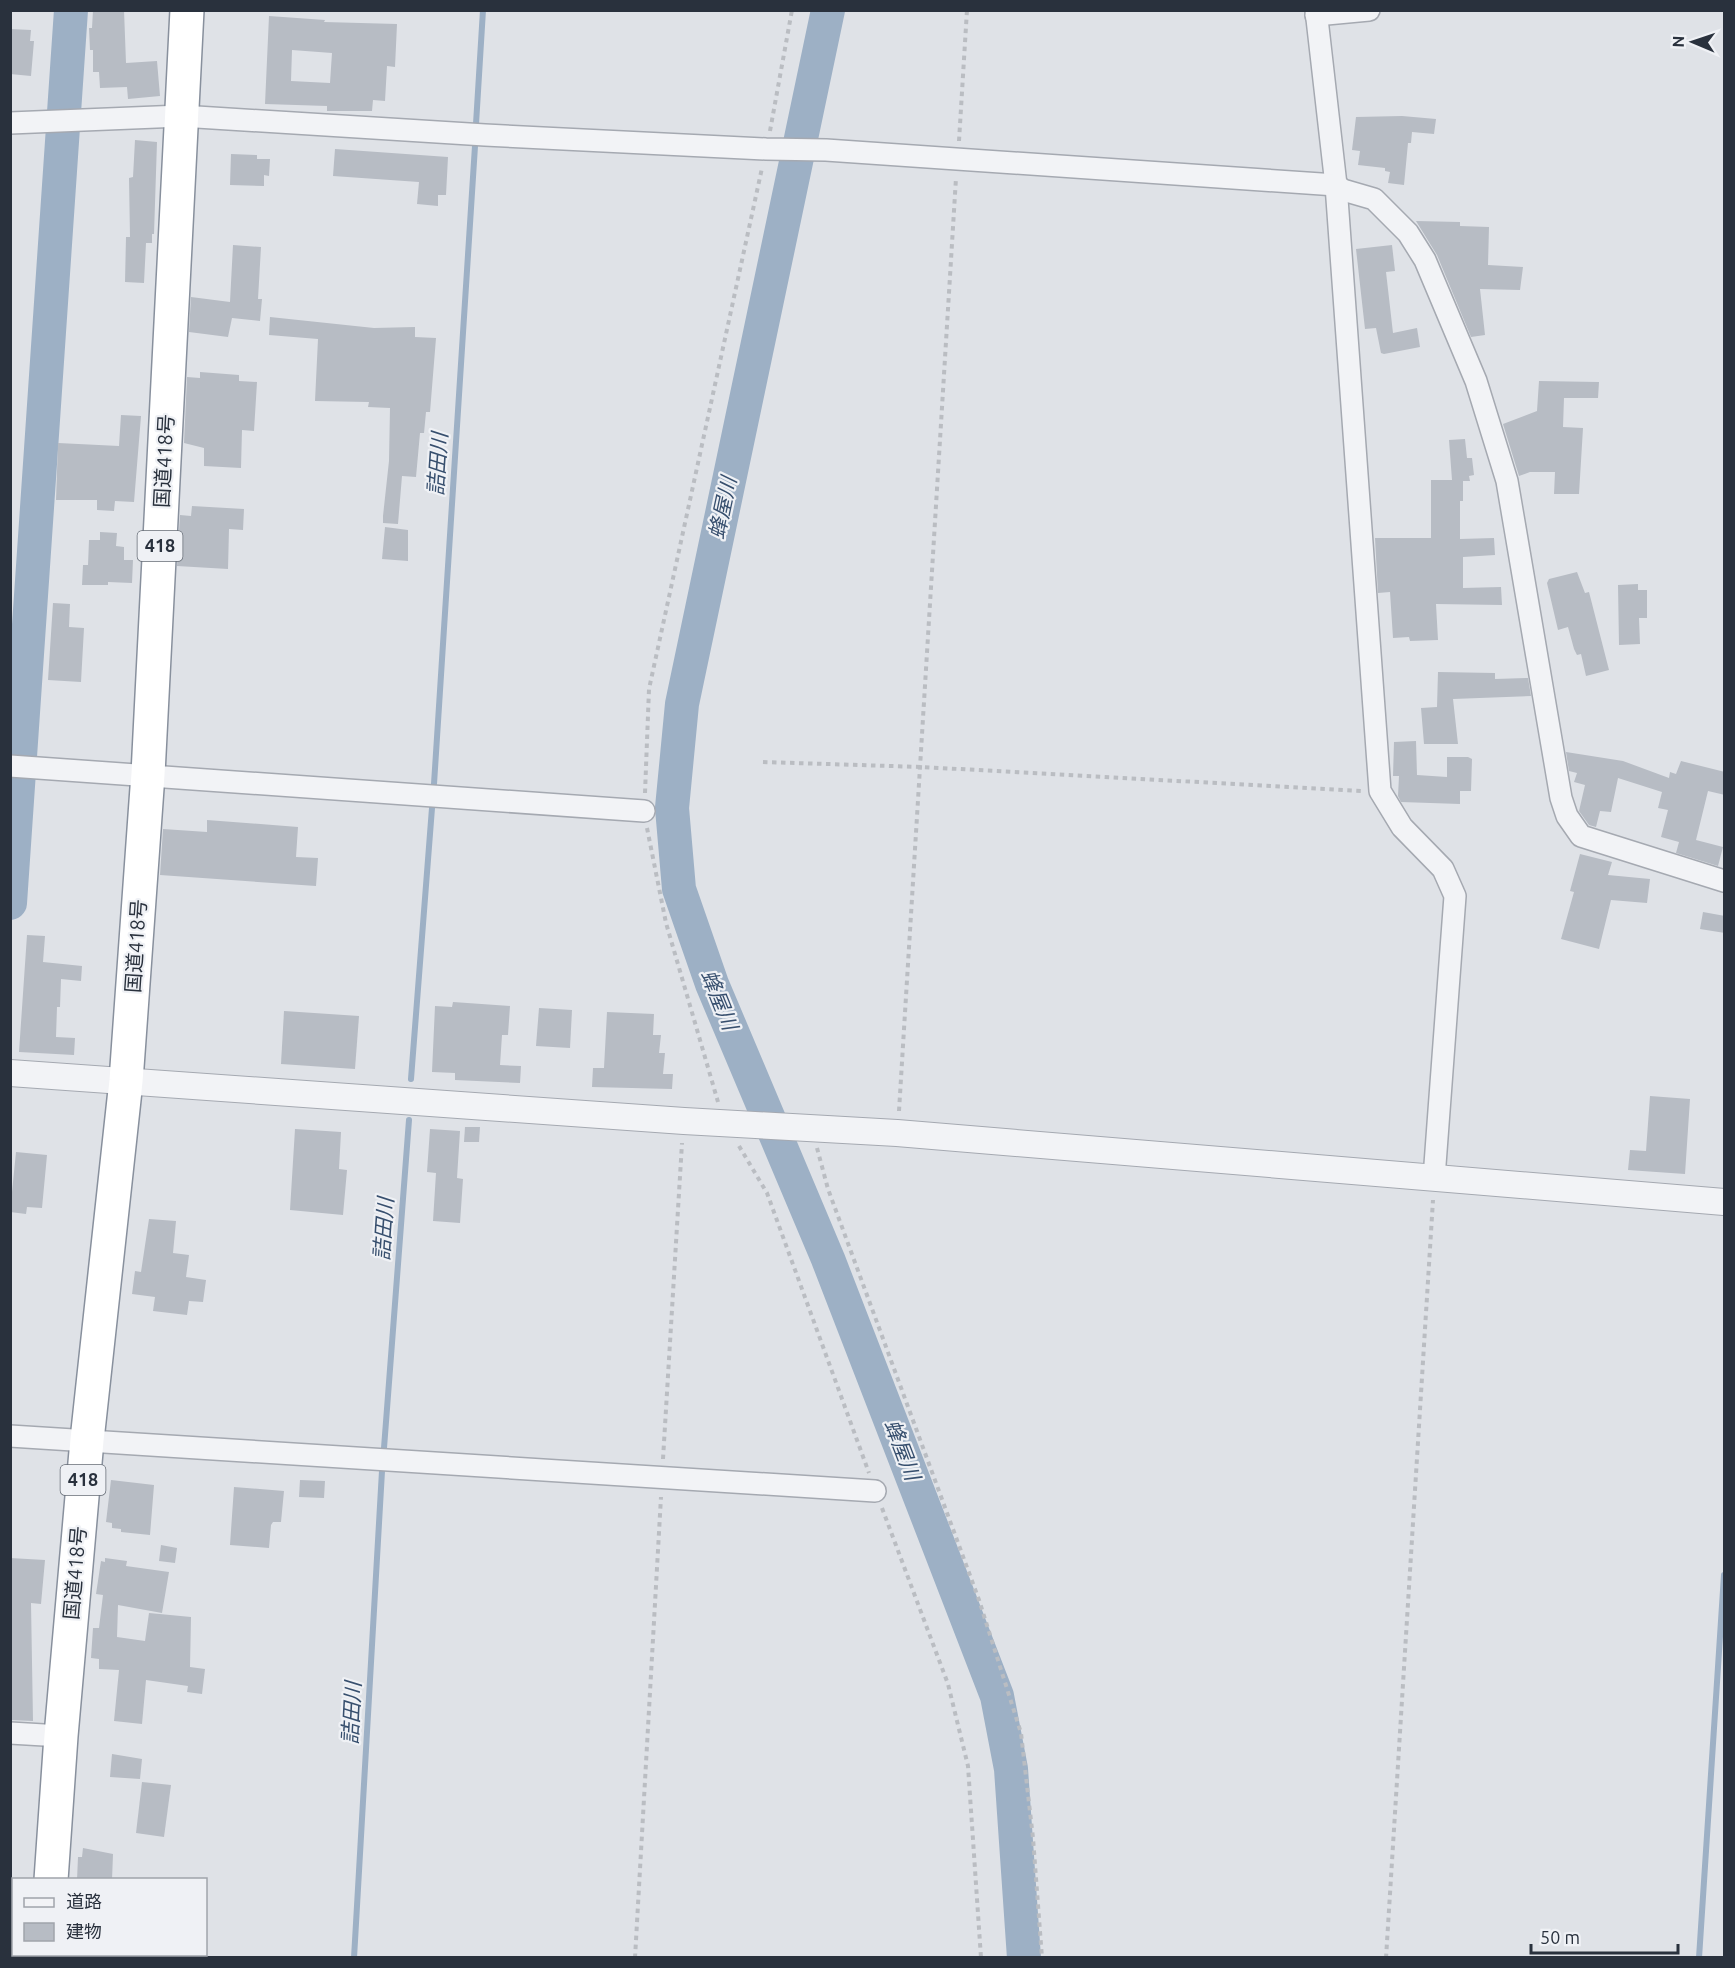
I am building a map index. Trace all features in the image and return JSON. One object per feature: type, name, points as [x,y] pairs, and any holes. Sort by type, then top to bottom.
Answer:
[{"type":"highway","name":"国道418号","points":[[51,1878],[87,1440],[126,1081],[148,774],[187,10]]},
{"type":"street","points":[[1369,10],[1316,13],[1336,185],[1380,792],[1402,827],[1443,869],[1455,896],[1434,1178]]},
{"type":"street","points":[[10,123],[182,116],[771,149],[826,150],[1336,185],[1343,190],[1374,199],[1408,233],[1425,260],[1476,381],[1507,481],[1561,798],[1567,816],[1581,836],[1725,881]]},
{"type":"street","points":[[17,766],[644,811]]},
{"type":"street","points":[[11,1073],[684,1121],[897,1133],[1725,1202]]},
{"type":"street","points":[[10,1436],[875,1491]]},
{"type":"street","points":[[10,1733],[61,1736]]},
{"type":"path","points":[[792,10],[771,149],[649,689],[644,811],[666,923],[734,1123],[767,1193],[948,1684],[968,1766],[981,1958]]},
{"type":"path","points":[[897,1133],[922,768],[967,10]]},
{"type":"path","points":[[763,762],[1380,792]]},
{"type":"path","points":[[635,1958],[684,1121]]},
{"type":"path","points":[[808,1127],[818,1150],[828,1189],[980,1600],[1021,1733],[1033,1838],[1042,1958]]},
{"type":"path","points":[[1386,1958],[1434,1178]]},
{"type":"building","points":[[93,10],[124,10],[126,63],[157,61],[160,96],[128,99],[127,87],[100,88],[99,72],[93,72],[93,50],[90,50],[89,28],[92,28]]},
{"type":"building","points":[[269,16],[325,20],[324,22],[397,24],[395,67],[387,66],[385,101],[373,100],[372,111],[327,111],[327,106],[265,104]],"holes":[[[292,50],[332,53],[330,83],[291,81]]]},
{"type":"building","points":[[10,29],[31,30],[30,41],[34,41],[31,76],[10,74]]},
{"type":"building","points":[[1402,116],[1436,119],[1434,134],[1412,132],[1411,143],[1408,143],[1404,185],[1388,183],[1390,172],[1385,171],[1385,168],[1358,165],[1360,151],[1352,150],[1356,117]]},
{"type":"building","points":[[135,140],[157,142],[154,234],[152,234],[152,243],[146,243],[144,283],[125,282],[126,237],[130,237],[129,178],[133,177]]},
{"type":"building","points":[[335,149],[448,157],[446,195],[438,195],[438,206],[417,204],[419,182],[333,176]]},
{"type":"building","points":[[231,154],[257,155],[257,159],[270,159],[269,176],[264,175],[264,186],[230,185]]},
{"type":"building","points":[[1416,221],[1460,222],[1460,226],[1489,227],[1488,265],[1523,267],[1520,290],[1480,289],[1485,335],[1471,337],[1437,255]]},
{"type":"building","points":[[233,245],[261,247],[258,299],[262,299],[260,321],[232,318],[228,337],[189,332],[191,297],[230,302]]},
{"type":"building","points":[[1392,245],[1395,271],[1386,272],[1393,333],[1417,328],[1420,347],[1384,354],[1381,353],[1376,328],[1365,329],[1356,249]]},
{"type":"building","points":[[270,317],[374,328],[415,327],[415,337],[436,338],[430,412],[426,412],[424,433],[420,433],[416,477],[402,476],[398,524],[383,523],[389,461],[390,408],[368,407],[369,402],[315,401],[318,339],[269,335]]},
{"type":"building","points":[[200,372],[239,375],[239,381],[257,382],[254,431],[242,430],[241,468],[204,466],[204,448],[184,443],[187,377],[200,378]]},
{"type":"building","points":[[1539,381],[1599,382],[1598,398],[1564,398],[1563,427],[1583,428],[1579,494],[1554,494],[1555,472],[1530,472],[1519,476],[1503,424],[1537,411]]},
{"type":"building","points":[[121,415],[141,416],[134,502],[115,501],[114,511],[97,510],[97,500],[56,500],[58,443],[119,446]]},
{"type":"building","points":[[1465,439],[1467,458],[1472,458],[1474,475],[1469,476],[1470,481],[1463,481],[1463,501],[1460,501],[1460,539],[1494,538],[1495,555],[1463,557],[1463,588],[1501,587],[1502,605],[1436,604],[1438,640],[1410,641],[1409,637],[1393,638],[1390,592],[1378,593],[1375,538],[1431,538],[1431,480],[1452,480],[1449,440]]},
{"type":"building","points":[[192,506],[244,509],[243,530],[229,529],[228,569],[177,566],[180,515],[191,516]]},
{"type":"building","points":[[385,527],[408,530],[408,561],[382,559]]},
{"type":"building","points":[[100,532],[117,533],[116,546],[124,547],[124,560],[133,560],[132,583],[108,582],[108,585],[82,585],[83,565],[88,565],[89,540],[100,540]]},
{"type":"building","points":[[1577,572],[1585,593],[1589,592],[1609,670],[1586,676],[1581,654],[1577,655],[1574,649],[1568,627],[1558,630],[1547,583],[1549,579]]},
{"type":"building","points":[[1638,584],[1638,590],[1647,590],[1647,618],[1639,618],[1640,644],[1619,645],[1618,585]]},
{"type":"building","points":[[53,603],[70,604],[69,627],[84,628],[81,682],[48,680]]},
{"type":"building","points":[[1438,672],[1495,673],[1495,679],[1528,678],[1531,696],[1453,699],[1458,744],[1424,744],[1421,708],[1437,707]]},
{"type":"building","points":[[1416,741],[1417,775],[1447,777],[1447,757],[1472,759],[1471,791],[1460,791],[1460,804],[1401,802],[1398,796],[1399,776],[1393,776],[1394,742]]},
{"type":"building","points":[[1566,752],[1623,761],[1669,778],[1670,772],[1676,774],[1681,761],[1725,772],[1725,795],[1708,791],[1696,840],[1723,847],[1718,866],[1676,853],[1679,842],[1661,837],[1668,810],[1658,808],[1662,792],[1618,778],[1611,812],[1600,811],[1596,827],[1589,825],[1579,811],[1585,785],[1574,782],[1577,773],[1569,771]]},
{"type":"building","points":[[207,820],[298,827],[296,857],[318,858],[316,886],[160,875],[163,829],[207,832]]},
{"type":"building","points":[[1580,854],[1612,862],[1608,875],[1650,879],[1647,903],[1611,900],[1599,949],[1561,939],[1574,892],[1570,891]]},
{"type":"building","points":[[1703,912],[1725,916],[1725,933],[1700,929]]},
{"type":"building","points":[[27,935],[45,936],[43,962],[82,966],[81,981],[61,979],[60,1007],[57,1007],[56,1037],[75,1038],[74,1055],[19,1052]]},
{"type":"building","points":[[453,1002],[510,1006],[508,1035],[502,1035],[500,1065],[521,1066],[520,1083],[455,1080],[455,1073],[432,1072],[435,1006],[452,1007]]},
{"type":"building","points":[[539,1008],[572,1010],[570,1048],[536,1046]]},
{"type":"building","points":[[284,1011],[359,1016],[355,1069],[281,1064]]},
{"type":"building","points":[[607,1012],[654,1014],[653,1035],[661,1035],[659,1053],[665,1053],[663,1074],[673,1074],[672,1089],[592,1087],[593,1068],[604,1068]]},
{"type":"building","points":[[1650,1096],[1690,1099],[1685,1174],[1628,1170],[1630,1150],[1646,1151]]},
{"type":"building","points":[[465,1127],[480,1127],[479,1142],[464,1142]]},
{"type":"building","points":[[295,1129],[341,1132],[339,1169],[347,1170],[343,1215],[290,1210]]},
{"type":"building","points":[[430,1129],[460,1131],[457,1178],[463,1179],[460,1223],[433,1221],[436,1173],[427,1172]]},
{"type":"building","points":[[16,1152],[47,1155],[42,1208],[27,1207],[26,1214],[10,1212]]},
{"type":"building","points":[[149,1219],[176,1221],[173,1253],[189,1255],[186,1277],[206,1280],[203,1302],[189,1301],[187,1315],[153,1311],[155,1297],[132,1294],[135,1271],[141,1272]]},
{"type":"building","points":[[111,1480],[154,1485],[150,1535],[121,1532],[121,1529],[112,1528],[112,1523],[106,1522]]},
{"type":"building","points":[[300,1480],[325,1481],[324,1498],[299,1497]]},
{"type":"building","points":[[234,1487],[284,1491],[281,1522],[273,1522],[271,1525],[269,1548],[230,1545]]},
{"type":"building","points":[[161,1545],[177,1548],[175,1563],[159,1561]]},
{"type":"building","points":[[10,1558],[45,1560],[41,1604],[31,1603],[33,1721],[10,1720]]},
{"type":"building","points":[[105,1558],[127,1561],[126,1566],[169,1572],[162,1613],[118,1605],[117,1637],[145,1641],[149,1613],[191,1617],[190,1667],[205,1669],[202,1694],[187,1692],[188,1686],[146,1680],[142,1724],[114,1721],[119,1670],[99,1669],[99,1659],[91,1658],[93,1628],[99,1628],[103,1595],[96,1594],[101,1561],[105,1562]]},
{"type":"building","points":[[112,1754],[142,1759],[140,1779],[110,1777]]},
{"type":"building","points":[[142,1782],[171,1785],[164,1837],[136,1833]]},
{"type":"building","points":[[83,1848],[113,1854],[112,1878],[77,1878],[78,1857],[82,1857]]},
{"type":"waterway","points":[[10,903],[71,10]]},
{"type":"waterway","name":"詰田川","points":[[476,124],[483,10]]},
{"type":"waterway","name":"蜂屋川","points":[[828,10],[682,704],[672,808],[679,889],[712,984],[828,1259],[997,1696],[1011,1769],[1024,1958]]},
{"type":"waterway","name":"詰田川","points":[[434,784],[475,146]]},
{"type":"waterway","name":"詰田川","points":[[411,1079],[432,808]]},
{"type":"waterway","name":"詰田川","points":[[384,1448],[409,1120]]},
{"type":"waterway","name":"詰田川","points":[[354,1958],[382,1471]]},
{"type":"waterway","points":[[1699,1958],[1724,1575]]}]
